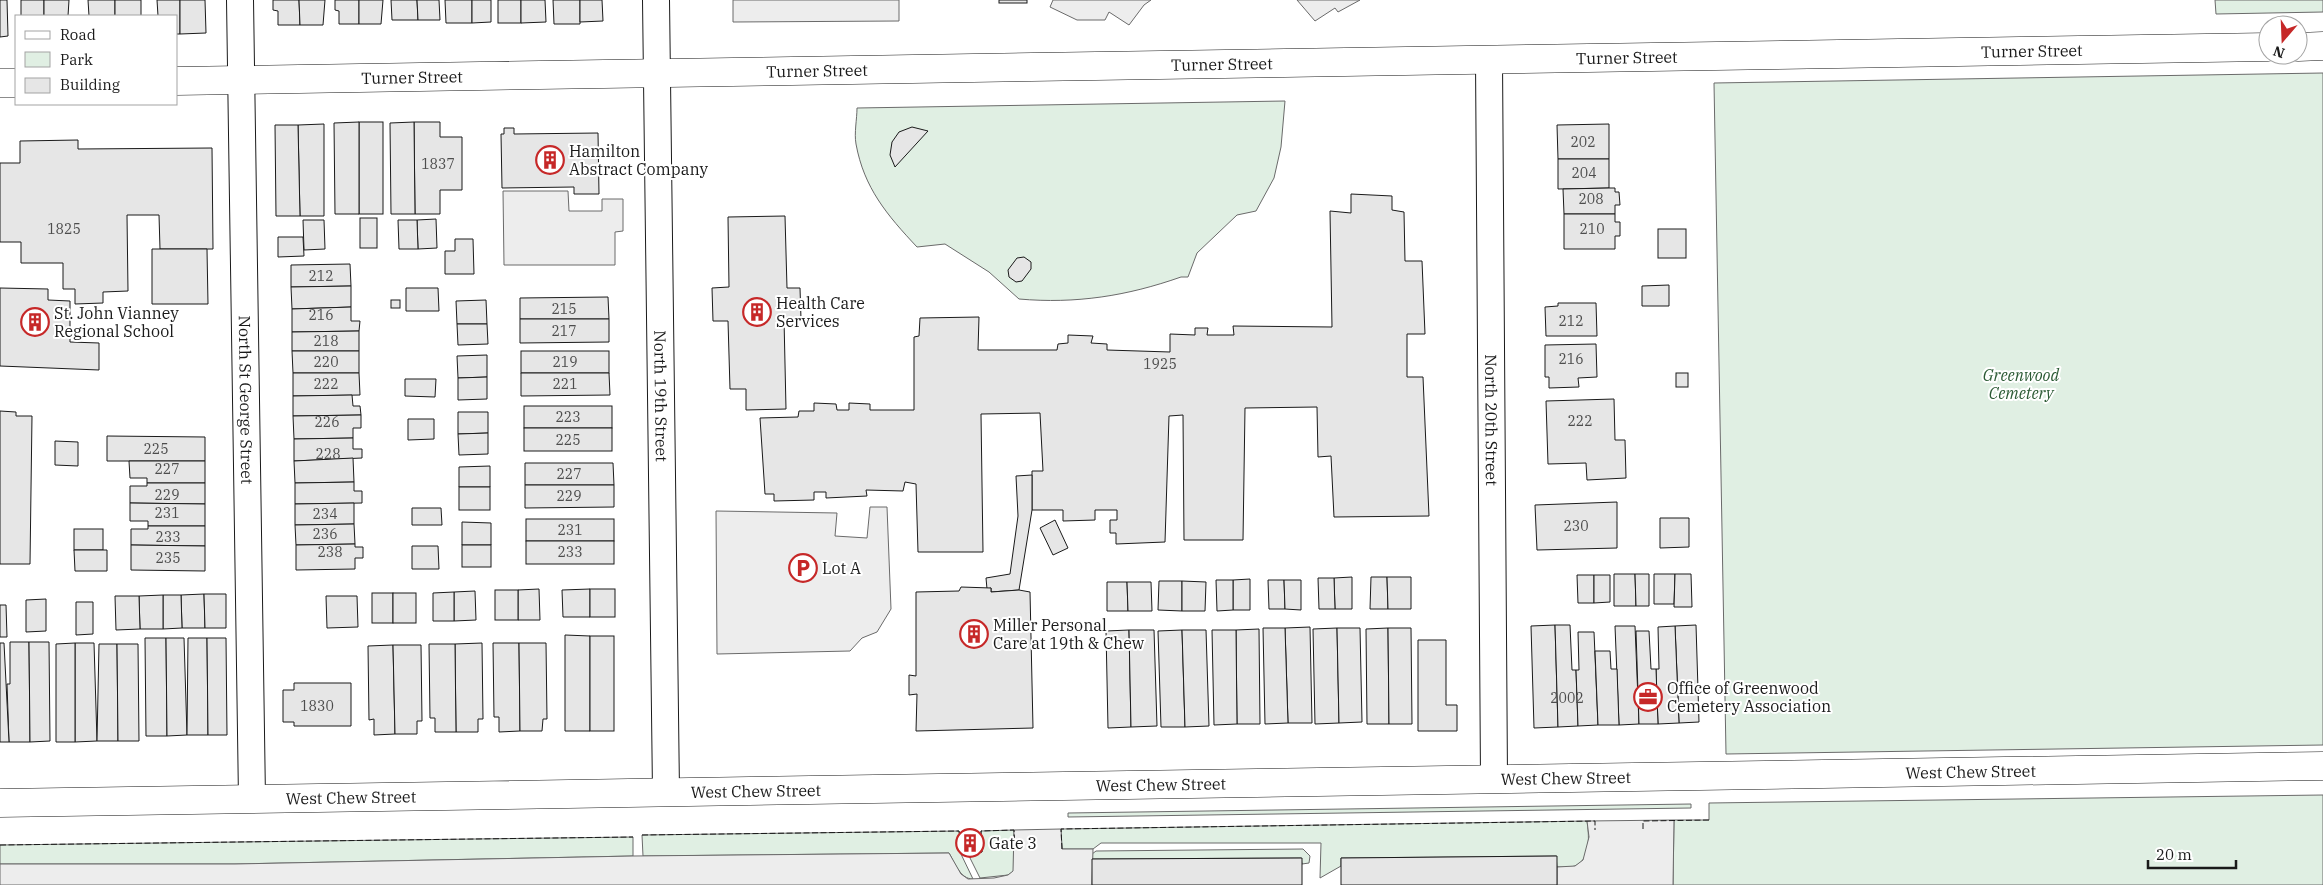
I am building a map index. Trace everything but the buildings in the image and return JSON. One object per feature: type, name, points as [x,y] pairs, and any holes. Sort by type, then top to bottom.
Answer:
[{"type":"street","name":"North St George Street","points":[[240,0],[252,799]]},
{"type":"street","name":"North 19th Street","points":[[656,0],[666,792]]},
{"type":"street","points":[[2308,47],[2323,46]]},
{"type":"street","name":"Turner Street","points":[[178,81],[2258,47]]},
{"type":"street","name":"North 20th Street","points":[[1489,60],[1494,779]]},
{"type":"street","points":[[0,83],[15,83]]},
{"type":"street","name":"West Chew Street","points":[[0,803],[2323,766]]},
{"type":"green space","points":[[2215,0],[2323,0],[2323,12],[2216,14]]},
{"type":"green space","name":"Greenwood Cemetery","points":[[2323,73],[2323,745],[1726,754],[1714,83]]},
{"type":"green space","points":[[1285,101],[1281,147],[1274,178],[1256,211],[1237,215],[1197,253],[1188,277],[1181,277],[1121,294],[1081,299],[1019,299],[989,272],[945,244],[917,247],[878,200],[865,174],[855,140],[857,108]]},
{"type":"green space","points":[[2323,795],[2323,885],[1673,885],[1674,820],[1709,820],[1709,803]]},
{"type":"green space","points":[[1691,804],[1691,808],[1068,817],[1068,813]]},
{"type":"green space","points":[[1587,821],[1587,851],[1582,861],[1573,867],[1557,867],[1556,856],[1341,858],[1341,866],[1320,878],[1321,843],[1101,843],[1093,849],[1062,849],[1061,829]]},
{"type":"green space","points":[[1014,830],[1014,871],[1008,875],[980,878],[970,858],[973,854],[982,852],[981,831]]},
{"type":"green space","points":[[959,831],[960,852],[973,879],[961,873],[949,853],[643,856],[642,835]]},
{"type":"green space","points":[[633,837],[633,856],[235,864],[0,864],[0,845]]},
{"type":"green space","points":[[1303,849],[1310,856],[1309,863],[1302,864],[1301,858],[1092,859],[1092,854],[1096,851]]},
{"type":"shaded area","points":[[733,0],[899,0],[899,21],[733,22]]},
{"type":"shaded area","points":[[1053,0],[1151,0],[1144,5],[1129,25],[1109,12],[1105,20],[1077,20],[1050,7]]},
{"type":"shaded area","points":[[1297,0],[1360,0],[1338,12],[1335,8],[1315,21]]},
{"type":"shaded area","points":[[503,191],[568,191],[569,211],[602,211],[602,199],[623,199],[623,231],[615,232],[615,265],[504,265]]},
{"type":"shaded area","name":"Lot A","points":[[870,507],[887,507],[891,609],[877,632],[862,638],[850,651],[717,654],[716,511],[837,513],[835,536],[867,538]]},
{"type":"shaded area","points":[[1674,820],[1673,885],[1557,885],[1557,867],[1575,866],[1583,860],[1589,837],[1587,821]]},
{"type":"shaded area","points":[[1061,829],[1062,849],[1093,849],[1092,885],[0,885],[0,864],[235,864],[633,856],[949,853],[961,874],[968,879],[994,878],[1008,875],[1013,871],[1014,830]]},
{"type":"fence","points":[[1643,829],[1643,821],[1709,820]]},
{"type":"fence","points":[[1062,849],[1061,829],[1595,821],[1595,830]]},
{"type":"fence","points":[[981,836],[981,831],[1014,830],[1015,849]]},
{"type":"fence","points":[[642,835],[959,831],[960,836]]},
{"type":"fence","points":[[0,845],[633,837]]},
{"type":"place","name":"Hamilton Abstract Company","points":[[550,160]]},
{"type":"place","name":"Health Care Services","points":[[757,312]]},
{"type":"place","name":"St. John Vianney Regional School","points":[[35,322]]},
{"type":"place","name":"Lot A","points":[[803,568]]},
{"type":"place","name":"Miller Personal Care at 19th & Chew","points":[[974,634]]},
{"type":"place","name":"Office of Greenwood Cemetery Association","points":[[1648,697]]},
{"type":"place","name":"Gate 3","points":[[970,843]]}]
